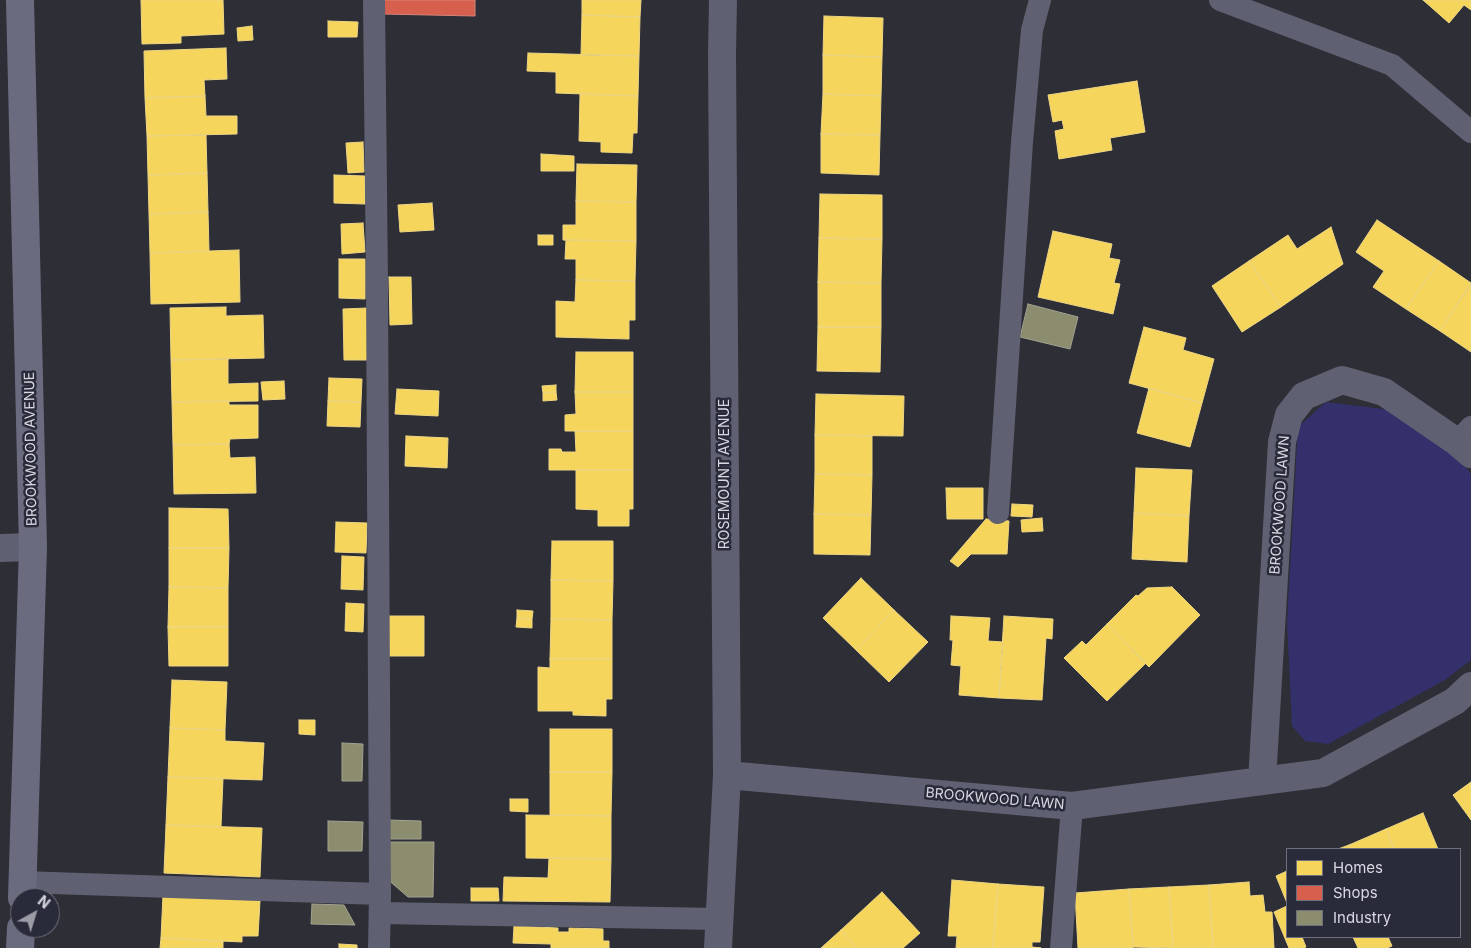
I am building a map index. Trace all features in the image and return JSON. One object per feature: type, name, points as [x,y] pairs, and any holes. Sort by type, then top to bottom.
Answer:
[{"type":"main road","name":"BROOKWOOD AVENUE","points":[[20,0],[34,547],[22,888]]},
{"type":"street","name":"ROSEMOUNT AVENUE","points":[[718,948],[718,919],[727,776],[723,0]]},
{"type":"street","name":"BROOKWOOD LAWN","points":[[1262,781],[1282,442],[1289,415],[1304,396],[1342,380],[1384,392],[1466,441]]},
{"type":"street","points":[[0,548],[34,547]]},
{"type":"street","name":"BROOKWOOD LAWN","points":[[727,776],[1072,806],[1323,773],[1455,701],[1471,686]]},
{"type":"lane","points":[[374,0],[377,283],[379,948]]},
{"type":"lane","points":[[998,513],[1022,142],[1032,30],[1040,0]]},
{"type":"lane","points":[[1220,0],[1392,65],[1471,132]]},
{"type":"lane","points":[[1061,948],[1072,806]]},
{"type":"lane","points":[[60,891],[380,903],[718,919]]},
{"type":"shaded area","points":[[1326,402],[1391,410],[1454,452],[1471,474],[1471,660],[1445,680],[1328,744],[1305,741],[1292,726],[1287,622],[1298,427]]},
{"type":"building: Homes","points":[[141,0],[223,0],[224,34],[181,36],[181,43],[142,44]]},
{"type":"building: Homes","points":[[582,0],[641,0],[640,17],[582,15]]},
{"type":"building: Homes","points":[[1423,0],[1471,0],[1471,10],[1464,5],[1449,23]]},
{"type":"building: Homes","points":[[582,15],[640,17],[639,56],[581,55]]},
{"type":"building: Homes","points":[[824,16],[883,18],[882,57],[823,55]]},
{"type":"building: Homes","points":[[328,21],[358,22],[357,37],[328,37]]},
{"type":"building: Homes","points":[[252,26],[253,40],[238,41],[237,28]]},
{"type":"building: Homes","points":[[226,48],[227,79],[204,80],[205,96],[145,98],[144,51]]},
{"type":"building: Homes","points":[[528,53],[639,56],[638,96],[556,93],[556,72],[527,71]]},
{"type":"building: Homes","points":[[823,55],[882,57],[881,96],[823,94]]},
{"type":"building: Homes","points":[[1137,81],[1145,132],[1110,138],[1112,150],[1059,159],[1055,131],[1064,129],[1062,120],[1053,122],[1048,95]]},
{"type":"building: Homes","points":[[580,94],[638,96],[637,133],[633,133],[632,153],[601,152],[601,142],[579,141]]},
{"type":"building: Homes","points":[[823,94],[881,96],[880,135],[821,134]]},
{"type":"building: Homes","points":[[205,96],[206,116],[237,116],[237,134],[147,136],[145,98]]},
{"type":"building: Homes","points":[[821,134],[880,135],[879,175],[821,173]]},
{"type":"building: Homes","points":[[206,135],[207,173],[148,175],[147,136]]},
{"type":"building: Homes","points":[[363,142],[364,172],[348,173],[346,143]]},
{"type":"building: Homes","points":[[541,154],[574,156],[574,171],[541,171]]},
{"type":"building: Homes","points":[[577,164],[637,165],[636,202],[576,201]]},
{"type":"building: Homes","points":[[207,173],[208,212],[149,214],[148,175]]},
{"type":"building: Homes","points":[[334,175],[365,176],[365,204],[334,203]]},
{"type":"building: Homes","points":[[820,194],[882,195],[882,239],[819,238]]},
{"type":"building: Homes","points":[[576,201],[636,202],[636,241],[563,240],[563,225],[576,225]]},
{"type":"building: Homes","points":[[432,203],[434,230],[400,232],[398,205]]},
{"type":"building: Homes","points":[[208,212],[209,251],[150,253],[149,214]]},
{"type":"building: Homes","points":[[1377,220],[1439,261],[1406,309],[1373,287],[1384,271],[1356,252]]},
{"type":"building: Homes","points":[[363,223],[365,252],[342,254],[341,224]]},
{"type":"building: Homes","points":[[1331,227],[1343,264],[1281,307],[1249,261],[1288,235],[1297,249]]},
{"type":"building: Homes","points":[[1053,231],[1112,244],[1109,258],[1120,260],[1114,283],[1120,284],[1113,314],[1038,297]]},
{"type":"building: Homes","points":[[538,235],[553,235],[553,245],[538,245]]},
{"type":"building: Homes","points":[[819,238],[882,239],[881,283],[818,282]]},
{"type":"building: Homes","points":[[566,240],[636,241],[635,281],[576,280],[576,259],[565,259]]},
{"type":"building: Homes","points":[[239,250],[240,302],[151,304],[150,253]]},
{"type":"building: Homes","points":[[339,259],[365,259],[365,299],[339,298]]},
{"type":"building: Homes","points":[[1249,261],[1281,307],[1242,332],[1212,286]]},
{"type":"building: Homes","points":[[1439,261],[1471,283],[1440,331],[1406,309]]},
{"type":"building: Homes","points":[[389,277],[411,277],[412,324],[390,325]]},
{"type":"building: Homes","points":[[576,280],[635,281],[635,320],[629,320],[629,339],[556,337],[556,301],[575,302]]},
{"type":"building: Homes","points":[[818,282],[881,283],[881,327],[818,327]]},
{"type":"building: Homes","points":[[1471,284],[1471,352],[1440,331]]},
{"type":"building: Homes","points":[[226,307],[226,316],[263,315],[264,358],[171,360],[170,308]]},
{"type":"building: Homes","points":[[368,308],[368,360],[344,360],[343,309]]},
{"type":"building: Homes","points":[[818,327],[881,327],[880,372],[817,371]]},
{"type":"building: Homes","points":[[1144,327],[1186,338],[1183,350],[1214,359],[1202,403],[1129,383]]},
{"type":"building: Homes","points":[[576,352],[633,352],[633,392],[575,392]]},
{"type":"building: Homes","points":[[228,359],[228,384],[258,383],[258,401],[172,402],[171,360]]},
{"type":"building: Homes","points":[[329,378],[362,379],[361,402],[328,401]]},
{"type":"building: Homes","points":[[284,381],[285,399],[263,400],[261,382]]},
{"type":"building: Homes","points":[[556,385],[556,392],[543,393],[542,386]]},
{"type":"building: Homes","points":[[1149,388],[1202,403],[1190,447],[1137,433]]},
{"type":"building: Homes","points":[[397,389],[439,391],[438,416],[395,414]]},
{"type":"building: Homes","points":[[556,392],[557,400],[543,401],[543,393]]},
{"type":"building: Homes","points":[[575,392],[633,392],[633,431],[565,431],[565,415],[576,414]]},
{"type":"building: Homes","points":[[816,394],[904,396],[903,436],[815,435]]},
{"type":"building: Homes","points":[[229,401],[229,405],[258,405],[258,438],[230,439],[229,444],[173,445],[172,402]]},
{"type":"building: Homes","points":[[328,401],[361,402],[360,427],[327,426]]},
{"type":"building: Homes","points":[[575,431],[633,431],[633,470],[549,470],[549,449],[561,449],[562,452],[576,452]]},
{"type":"building: Homes","points":[[815,435],[872,436],[872,475],[815,474]]},
{"type":"building: Homes","points":[[406,436],[448,438],[447,468],[405,466]]},
{"type":"building: Homes","points":[[229,444],[230,458],[255,457],[256,493],[174,494],[173,445]]},
{"type":"building: Homes","points":[[1136,468],[1192,470],[1189,516],[1134,513]]},
{"type":"building: Homes","points":[[576,470],[633,470],[633,509],[629,509],[629,526],[598,526],[598,510],[576,509]]},
{"type":"building: Homes","points":[[815,474],[872,475],[871,515],[814,514]]},
{"type":"building: Homes","points":[[946,488],[983,488],[983,519],[947,519]]},
{"type":"building: Homes","points":[[1012,504],[1033,505],[1032,517],[1011,516]]},
{"type":"building: Homes","points":[[169,508],[228,509],[229,548],[169,548]]},
{"type":"building: Homes","points":[[1134,513],[1189,516],[1187,562],[1132,559]]},
{"type":"building: Homes","points":[[814,514],[871,515],[870,555],[814,554]]},
{"type":"building: Homes","points":[[1042,518],[1043,531],[1022,532],[1021,520]]},
{"type":"building: Homes","points":[[986,519],[1009,521],[1007,554],[971,554],[958,567],[950,561]]},
{"type":"building: Homes","points":[[336,522],[367,523],[366,553],[335,552]]},
{"type":"building: Homes","points":[[552,541],[613,541],[613,581],[551,580]]},
{"type":"building: Homes","points":[[169,548],[229,548],[228,588],[169,587]]},
{"type":"building: Homes","points":[[342,556],[364,557],[363,590],[341,589]]},
{"type":"building: Homes","points":[[861,578],[894,610],[856,650],[823,618]]},
{"type":"building: Homes","points":[[551,580],[613,581],[612,620],[551,619]]},
{"type":"building: Homes","points":[[169,587],[228,588],[228,627],[168,627]]},
{"type":"building: Homes","points":[[1172,587],[1200,615],[1149,667],[1107,624],[1136,595],[1138,596],[1147,588]]},
{"type":"building: Homes","points":[[346,603],[364,604],[363,632],[345,631]]},
{"type":"building: Homes","points":[[517,610],[533,611],[532,619],[517,618]]},
{"type":"building: Homes","points":[[894,610],[928,642],[889,682],[856,650]]},
{"type":"building: Homes","points":[[388,616],[424,616],[424,656],[387,656]]},
{"type":"building: Homes","points":[[951,616],[990,618],[988,641],[1003,642],[999,698],[959,695],[961,666],[951,665],[953,640],[950,640]]},
{"type":"building: Homes","points":[[1004,616],[1053,619],[1052,639],[1046,638],[1042,700],[999,698]]},
{"type":"building: Homes","points":[[517,618],[532,619],[532,628],[516,627]]},
{"type":"building: Homes","points":[[551,619],[612,620],[612,659],[550,659]]},
{"type":"building: Homes","points":[[1107,624],[1146,663],[1107,701],[1064,658],[1082,641],[1086,645]]},
{"type":"building: Homes","points":[[168,627],[228,627],[228,666],[169,666]]},
{"type":"building: Homes","points":[[550,659],[612,659],[612,699],[606,699],[606,716],[573,715],[573,711],[538,711],[538,667],[550,668]]},
{"type":"building: Homes","points":[[172,680],[227,682],[225,730],[170,728]]},
{"type":"building: Homes","points":[[299,720],[315,720],[315,735],[299,734]]},
{"type":"building: Homes","points":[[170,728],[225,730],[225,741],[264,743],[262,780],[168,777]]},
{"type":"building: Homes","points":[[550,729],[612,729],[612,772],[550,772]]},
{"type":"building: Homes","points":[[550,772],[612,772],[611,816],[550,815]]},
{"type":"building: Homes","points":[[168,777],[223,779],[221,827],[166,825]]},
{"type":"building: Homes","points":[[1471,782],[1471,820],[1453,795]]},
{"type":"building: Homes","points":[[510,799],[528,799],[528,812],[510,811]]},
{"type":"building: Homes","points":[[1423,813],[1438,848],[1394,848],[1386,829]]},
{"type":"building: Homes","points":[[526,815],[611,816],[611,859],[526,858]]},
{"type":"building: Homes","points":[[166,825],[262,828],[260,877],[164,873]]},
{"type":"building: Homes","points":[[1386,829],[1394,848],[1350,848],[1349,845]]},
{"type":"building: Homes","points":[[549,858],[611,859],[610,902],[503,901],[504,877],[548,878]]},
{"type":"building: Homes","points":[[1286,871],[1286,901],[1276,876]]},
{"type":"building: Homes","points":[[952,880],[998,884],[993,948],[956,948],[957,936],[948,936]]},
{"type":"building: Homes","points":[[1249,882],[1250,896],[1263,895],[1265,912],[1272,912],[1274,948],[1213,948],[1209,885]]},
{"type":"building: Homes","points":[[998,884],[1044,887],[1040,942],[1032,942],[1032,947],[1041,948],[993,948]]},
{"type":"building: Homes","points":[[1209,885],[1213,948],[1173,948],[1169,887]]},
{"type":"building: Homes","points":[[1169,887],[1173,948],[1133,947],[1129,889]]},
{"type":"building: Homes","points":[[471,888],[498,888],[499,901],[471,901]]},
{"type":"building: Homes","points":[[1129,889],[1133,948],[1078,948],[1075,893]]},
{"type":"building: Homes","points":[[882,892],[920,933],[903,948],[857,948],[841,930]]},
{"type":"building: Homes","points":[[163,895],[260,901],[258,936],[242,936],[242,942],[161,938]]},
{"type":"building: Homes","points":[[1286,906],[1286,938],[1302,938],[1306,947],[1289,948],[1274,912]]},
{"type":"building: Homes","points":[[514,926],[558,928],[558,932],[569,932],[569,928],[603,929],[603,941],[609,941],[609,948],[551,948],[551,944],[513,943]]},
{"type":"building: Homes","points":[[841,930],[857,948],[821,948]]},
{"type":"building: Homes","points":[[161,938],[223,941],[223,948],[160,948]]},
{"type":"building: Homes","points":[[1353,938],[1388,938],[1392,946],[1387,948],[1358,948]]},
{"type":"building: Homes","points":[[339,944],[357,945],[357,948],[339,948]]},
{"type":"building: Shops","points":[[382,0],[475,0],[475,16],[382,14]]},
{"type":"building: Industry","points":[[1028,304],[1078,317],[1070,349],[1020,337]]},
{"type":"building: Industry","points":[[342,743],[363,744],[362,781],[342,781]]},
{"type":"building: Industry","points":[[388,820],[421,821],[421,839],[388,839]]},
{"type":"building: Industry","points":[[328,821],[363,822],[362,851],[328,851]]},
{"type":"building: Industry","points":[[387,842],[434,842],[433,897],[408,897],[386,878]]},
{"type":"building: Industry","points":[[312,904],[344,905],[355,925],[311,924]]}]
